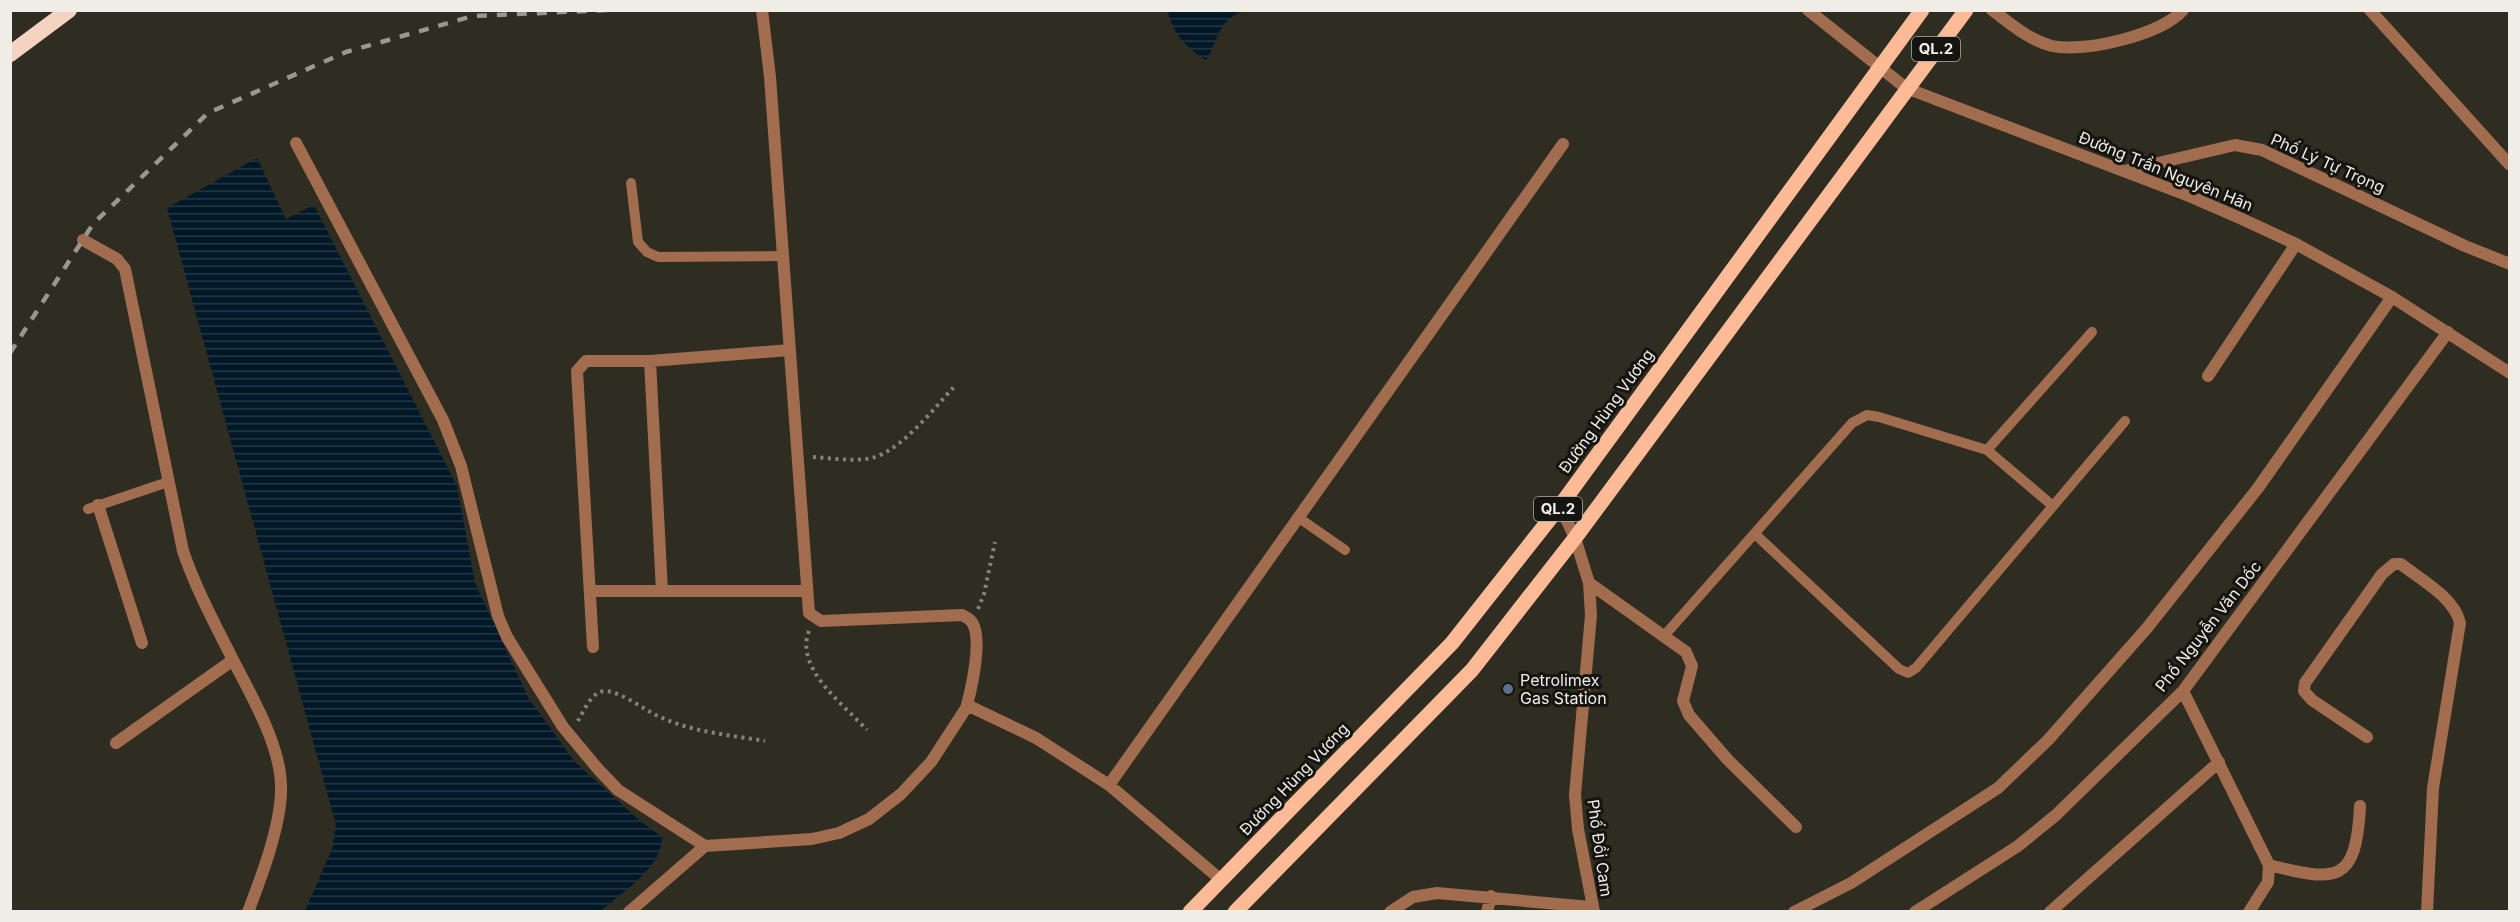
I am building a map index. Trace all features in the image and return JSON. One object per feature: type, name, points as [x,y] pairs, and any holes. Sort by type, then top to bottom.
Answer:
[{"type":"highway","points":[[10,54],[69,10]]},
{"type":"main road","name":"Đường Hùng Vương","points":[[1190,912],[1452,643],[1560,506],[1922,10]]},
{"type":"main road","name":"QL.2","points":[[1242,909],[1472,670],[1575,538],[1966,10]]},
{"type":"street","points":[[296,143],[443,420],[461,466],[498,616],[507,637],[569,735],[618,790],[705,846],[812,839],[839,833],[869,819],[902,794],[931,762],[968,705],[975,650],[975,629],[972,620],[962,615],[821,621],[809,613],[770,77],[762,10]]},
{"type":"street","name":"Đường Trần Nguyên Hãn","points":[[1808,10],[1906,88],[2189,196],[2296,244],[2392,297],[2510,373]]},
{"type":"street","points":[[1992,10],[2032,39],[2053,46],[2109,43],[2157,30],[2175,20],[2183,10]]},
{"type":"street","points":[[2370,10],[2509,164]]},
{"type":"street","points":[[1109,785],[1563,144]]},
{"type":"street","name":"Phố Lý Tự Trọng","points":[[2124,171],[2235,145],[2262,150],[2464,246],[2510,264]]},
{"type":"street","points":[[83,240],[117,260],[125,269],[183,552],[200,595],[257,707],[270,741],[281,791],[278,818],[252,909]]},
{"type":"street","points":[[2208,376],[2296,244]]},
{"type":"street","points":[[1794,912],[1851,883],[1998,788],[2048,740],[2147,628],[2258,488],[2392,297]]},
{"type":"street","name":"Phố Nguyễn Văn Dốc","points":[[1915,912],[2018,846],[2056,815],[2183,691],[2448,332]]},
{"type":"street","points":[[593,647],[577,371],[586,361],[650,361],[790,350]]},
{"type":"street","points":[[650,361],[662,591]]},
{"type":"street","name":"Phố Đồi Cam","points":[[1560,506],[1575,538],[1589,583],[1591,615],[1575,795],[1578,829],[1592,909]]},
{"type":"street","points":[[93,507],[142,643]]},
{"type":"street","points":[[2367,737],[2312,700],[2304,691],[2305,683],[2382,574],[2394,564],[2402,564],[2457,611],[2460,623],[2433,788],[2427,912]]},
{"type":"street","points":[[1589,583],[1686,652],[1692,666],[1683,701],[1689,715],[1728,760],[1796,826]]},
{"type":"street","points":[[590,591],[807,591]]},
{"type":"street","points":[[116,743],[233,660]]},
{"type":"street","points":[[2183,691],[2269,865],[2268,882],[2249,912]]},
{"type":"street","points":[[968,705],[1036,738],[1109,785],[1220,879]]},
{"type":"street","points":[[2050,912],[2219,762]]},
{"type":"street","points":[[2269,865],[2308,875],[2330,876],[2343,869],[2354,851],[2360,806]]},
{"type":"street","points":[[629,912],[705,846]]},
{"type":"street","points":[[1390,912],[1413,897],[1437,893],[1491,896],[1592,909]]},
{"type":"street","points":[[1487,912],[1491,896]]},
{"type":"lane","points":[[632,183],[638,242],[647,252],[658,257],[782,255]]},
{"type":"lane","points":[[1987,450],[2092,332]]},
{"type":"lane","points":[[1664,636],[1852,423],[1867,415],[1987,450],[2053,506]]},
{"type":"lane","points":[[1755,534],[1899,669],[1908,673],[1916,668],[2125,421]]},
{"type":"lane","points":[[93,507],[168,482]]},
{"type":"lane","points":[[1299,518],[1345,550]]},
{"type":"path","points":[[798,457],[866,459],[881,454],[917,427],[954,387]]},
{"type":"path","points":[[972,620],[984,594],[995,542]]},
{"type":"path","points":[[815,619],[808,634],[806,651],[811,670],[867,729]]},
{"type":"path","points":[[569,735],[590,701],[600,692],[613,691],[659,717],[691,728],[765,741]]},
{"type":"water","points":[[1168,10],[1243,11],[1227,20],[1206,60],[1181,39],[1173,26]]},
{"type":"water","points":[[257,158],[286,219],[314,205],[457,486],[475,583],[529,699],[575,762],[640,821],[662,837],[660,848],[648,869],[601,911],[305,911],[332,849],[336,825],[167,208]]},
{"type":"railway","points":[[10,353],[93,224],[208,113],[346,52],[473,16],[608,10]]},
{"type":"place","name":"Petrolimex Gas Station","points":[[1508,689]]}]
